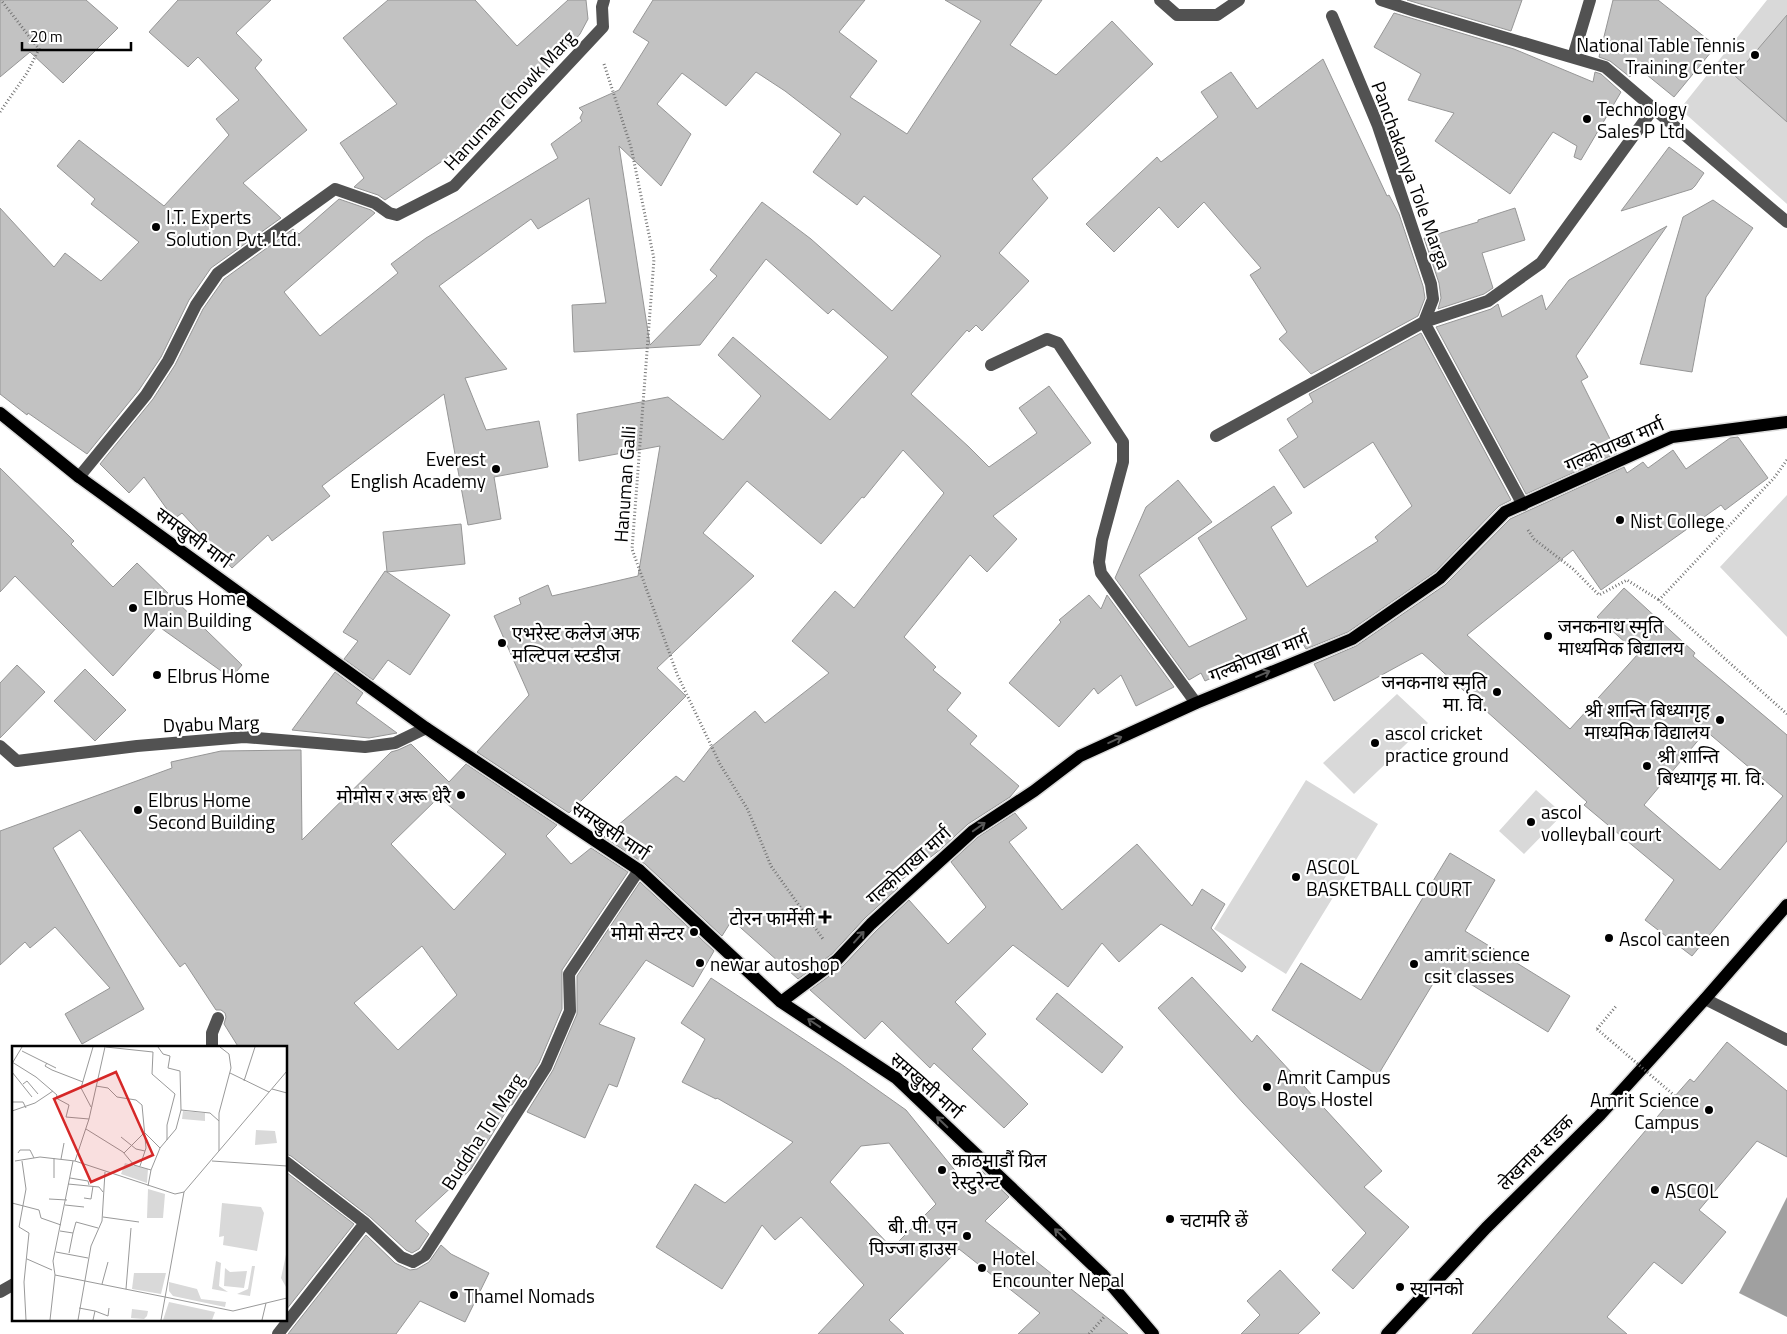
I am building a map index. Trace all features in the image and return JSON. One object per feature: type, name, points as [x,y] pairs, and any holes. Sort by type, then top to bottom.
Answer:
[{"type":"main road","name":"समखुसी मार्ग","points":[[0,413],[79,477],[426,728],[639,870],[781,1002],[896,1078],[1102,1274],[1153,1334]]},
{"type":"main road","name":"गल्कोपाखा मार्ग","points":[[781,1002],[837,960],[871,924],[973,831],[1034,791],[1080,756],[1196,703],[1352,639],[1440,578],[1506,512],[1672,437],[1787,422]]},
{"type":"main road","name":"लेखनाथ सडक","points":[[1387,1334],[1486,1228],[1600,1115],[1787,905]]},
{"type":"street","points":[[1160,0],[1177,15],[1216,16],[1239,0]]},
{"type":"street","points":[[1381,0],[1605,67],[1787,222]]},
{"type":"street","points":[[1573,57],[1590,0]]},
{"type":"street","name":"Hanuman Chowk Marg","points":[[79,477],[146,395],[168,361],[196,304],[218,273],[335,189],[375,202],[397,215],[454,186],[603,27],[602,2]]},
{"type":"street","name":"Panchakanya Tole Marga","points":[[1332,16],[1378,126],[1431,284],[1433,299],[1424,322]]},
{"type":"street","points":[[1216,436],[1424,322],[1488,301],[1541,263],[1653,109]]},
{"type":"street","points":[[1424,322],[1519,506]]},
{"type":"street","points":[[991,365],[1048,339],[1058,343],[1123,442],[1123,462],[1102,540],[1099,562],[1101,574],[1196,703]]},
{"type":"street","name":"Dyabu Marg","points":[[0,746],[17,761],[137,746],[244,737],[366,747],[394,743],[426,728]]},
{"type":"street","name":"Buddha Tol Marg","points":[[288,1164],[365,1223],[402,1257],[413,1262],[426,1255],[546,1067],[570,1010],[569,974],[639,870]]},
{"type":"street","points":[[1705,999],[1787,1040]]},
{"type":"street","points":[[212,1046],[212,1033],[218,1018]]},
{"type":"street","points":[[288,1321],[365,1223]]},
{"type":"street","points":[[0,1292],[12,1285]]},
{"type":"street","points":[[278,1334],[287,1322]]},
{"type":"path","points":[[0,0],[39,49],[27,73],[0,112]]},
{"type":"path","name":"Hanuman Galli","points":[[603,27],[598,42],[606,75],[615,96],[631,147],[654,259],[632,549],[677,674],[720,764],[748,810],[771,866],[837,960]]},
{"type":"path","points":[[1659,600],[1774,478],[1787,460]]},
{"type":"path","points":[[1519,506],[1534,539],[1573,569],[1599,595],[1627,580],[1659,600],[1787,714]]},
{"type":"path","points":[[1617,1005],[1597,1029],[1675,1096]]},
{"type":"shaded area","name":"National Table Tennis Training Center","points":[[1767,0],[1787,0],[1787,204],[1680,109]]},
{"type":"shaded area","points":[[1787,495],[1787,637],[1720,567]]},
{"type":"shaded area","name":"ascol cricket practice ground","points":[[1397,694],[1428,723],[1354,794],[1323,763]]},
{"type":"shaded area","name":"ASCOL BASKETBALL COURT","points":[[1306,780],[1378,824],[1286,974],[1214,929]]},
{"type":"shaded area","name":"ascol volleyball court","points":[[1536,790],[1563,814],[1524,854],[1499,831]]},
{"type":"shaded area","points":[[1787,1197],[1787,1317],[1739,1293]]},
{"type":"building","points":[[0,0],[86,0],[118,28],[63,83],[30,52],[0,77]]},
{"type":"building","points":[[178,0],[271,0],[236,33],[262,60],[255,68],[307,130],[243,183],[281,218],[211,268],[189,300],[161,357],[139,390],[87,454],[28,413],[27,415],[0,394],[0,208],[54,267],[65,253],[101,281],[139,242],[91,204],[95,199],[57,166],[79,140],[164,206],[229,135],[216,119],[239,100],[198,57],[188,67],[149,32]]},
{"type":"building","points":[[388,0],[475,0],[517,46],[568,0],[586,0],[588,19],[580,34],[557,61],[460,149],[385,200],[378,195],[354,187],[364,178],[340,143],[397,104],[343,38]]},
{"type":"building","points":[[653,0],[865,0],[839,32],[877,61],[850,97],[907,134],[981,21],[945,0],[1042,0],[1010,45],[1056,75],[1112,21],[1153,64],[1032,179],[1048,198],[999,253],[1029,281],[982,331],[976,325],[969,332],[967,330],[911,394],[989,467],[1037,433],[1019,408],[1049,386],[1091,443],[993,516],[1017,539],[987,572],[970,555],[904,637],[936,667],[933,670],[961,693],[947,710],[977,736],[970,744],[1019,786],[1010,797],[968,824],[941,849],[895,885],[898,888],[865,918],[832,954],[798,979],[732,920],[722,936],[645,864],[604,837],[676,776],[684,782],[711,747],[755,711],[765,723],[829,673],[792,641],[835,591],[854,608],[944,493],[903,450],[864,498],[862,497],[821,544],[747,481],[703,533],[754,576],[657,668],[686,696],[569,813],[477,752],[529,695],[494,616],[521,604],[519,598],[548,585],[552,596],[638,576],[660,446],[579,461],[577,414],[668,397],[723,440],[761,396],[718,355],[733,337],[830,420],[888,357],[833,309],[828,314],[766,259],[700,345],[574,352],[572,305],[606,303],[589,198],[538,229],[531,219],[439,286],[507,369],[465,378],[486,430],[539,421],[548,467],[494,477],[501,519],[468,525],[444,394],[322,486],[330,496],[272,541],[268,535],[232,568],[182,513],[174,519],[144,477],[129,493],[100,464],[153,399],[175,365],[203,309],[224,279],[293,229],[299,234],[339,199],[371,210],[375,213],[284,292],[320,336],[398,273],[391,264],[426,238],[558,158],[551,144],[582,121],[580,118],[583,112],[579,108],[619,90],[649,42],[633,32]],"holes":[[[756,72],[785,91],[841,134],[813,172],[857,205],[864,196],[941,256],[892,311],[811,239],[762,202],[710,270],[717,276],[650,345],[619,146],[661,186],[691,134],[657,104],[682,73],[726,106]]]},
{"type":"building","points":[[1407,0],[1522,0],[1511,31]]},
{"type":"building","points":[[1613,0],[1658,0],[1716,46],[1674,97],[1636,66],[1630,77],[1610,61],[1599,57]]},
{"type":"building","points":[[1394,13],[1514,49],[1593,82],[1595,72],[1601,74],[1621,92],[1581,160],[1574,157],[1577,146],[1553,132],[1510,194],[1435,141],[1454,113],[1408,100],[1421,74],[1374,47]]},
{"type":"building","points":[[1787,15],[1787,122],[1735,76]]},
{"type":"building","points":[[1323,59],[1387,196],[1389,195],[1399,214],[1423,286],[1425,298],[1418,316],[1311,374],[1279,339],[1287,332],[1250,275],[1261,268],[1204,202],[1178,228],[1159,207],[1114,252],[1086,224],[1157,157],[1161,162],[1218,117],[1201,92],[1231,72],[1257,109]]},
{"type":"building","points":[[1669,147],[1704,173],[1695,186],[1692,189],[1621,211]]},
{"type":"building","points":[[1713,200],[1753,228],[1706,297],[1692,372],[1640,364],[1683,217]]},
{"type":"building","points":[[1515,208],[1525,240],[1482,253],[1493,288],[1484,294],[1438,309],[1441,298],[1439,283],[1424,238],[1478,222],[1478,220]]},
{"type":"building","points":[[1667,226],[1576,356],[1588,377],[1581,381],[1617,453],[1526,494],[1436,327],[1491,309],[1498,304],[1502,317],[1542,295],[1546,310],[1569,280]]},
{"type":"building","points":[[1421,333],[1511,500],[1499,506],[1435,572],[1348,632],[1306,649],[1299,637],[1205,681],[1201,673],[1189,680],[1115,578],[1146,507],[1178,480],[1212,522],[1139,575],[1189,647],[1247,619],[1198,538],[1274,486],[1292,513],[1271,527],[1307,587],[1378,541],[1375,537],[1412,506],[1373,442],[1304,488],[1279,450],[1298,437],[1287,419],[1313,402],[1309,394]]},
{"type":"building","points":[[1738,437],[1768,478],[1725,510],[1721,505],[1601,590],[1573,550],[1467,635],[1570,729],[1638,654],[1597,617],[1624,588],[1695,653],[1693,656],[1787,735],[1787,841],[1692,956],[1645,920],[1674,880],[1584,805],[1587,802],[1422,653],[1334,701],[1314,664],[1356,646],[1445,585],[1510,519],[1624,467],[1627,473],[1643,462],[1648,468],[1673,450],[1686,469],[1730,438]],"holes":[[[1706,731],[1783,796],[1720,870],[1644,805]]]},
{"type":"building","points":[[0,468],[74,541],[71,544],[113,587],[137,563],[242,665],[231,678],[158,626],[113,676],[15,576],[0,592]]},
{"type":"building","points":[[461,524],[465,564],[387,572],[383,532]]},
{"type":"building","points":[[385,571],[450,615],[410,675],[388,660],[373,680],[344,659],[358,641],[343,632]]},
{"type":"building","points":[[1089,595],[1101,609],[1107,595],[1174,687],[1136,706],[1121,675],[1098,694],[1094,688],[1059,727],[1009,683],[1061,622],[1059,620]]},
{"type":"building","points":[[17,665],[45,692],[0,738],[0,683]]},
{"type":"building","points":[[85,669],[126,710],[95,741],[54,701]]},
{"type":"building","points":[[335,672],[363,693],[356,703],[397,733],[369,738],[292,730]]},
{"type":"building","points":[[411,744],[449,782],[466,764],[557,825],[546,836],[571,864],[591,848],[628,872],[562,970],[562,1009],[539,1063],[512,1105],[510,1105],[471,1169],[415,1221],[429,1234],[419,1249],[412,1253],[406,1250],[370,1217],[288,1155],[288,1046],[238,1046],[224,1024],[225,1013],[221,1010],[216,1010],[185,963],[180,967],[80,830],[53,848],[144,1009],[82,1044],[65,1014],[110,988],[55,927],[30,948],[25,942],[0,965],[0,831],[172,768],[171,762],[221,751],[301,750],[302,840],[391,752]],"holes":[[[439,797],[506,854],[454,910],[391,844]],[[422,946],[457,995],[398,1050],[354,1003]]]},
{"type":"building","points":[[1015,813],[1027,828],[1009,842],[1062,910],[1137,844],[1192,906],[1202,889],[1225,904],[1211,928],[1246,967],[1242,972],[1161,924],[1119,962],[1102,943],[1068,987],[1013,945],[955,1002],[986,1034],[972,1049],[1028,1104],[1004,1128],[934,1063],[930,1068],[882,1021],[865,1039],[810,990],[843,966],[909,900],[948,944],[986,907],[951,862],[978,837]]},
{"type":"building","points":[[1450,853],[1495,880],[1465,931],[1570,996],[1548,1032],[1443,967],[1378,1075],[1272,1010],[1301,963],[1361,1000]]},
{"type":"building","points":[[640,882],[714,951],[693,987],[646,960],[599,1024],[635,1038],[617,1087],[609,1084],[585,1138],[527,1112],[553,1070],[577,1014],[577,976]]},
{"type":"building","name":"Amrit Campus Boys Hostel","points":[[1192,977],[1252,1042],[1257,1035],[1382,1171],[1364,1187],[1409,1227],[1353,1289],[1332,1270],[1366,1233],[1243,1103],[1158,1008]]},
{"type":"building","points":[[711,978],[841,1064],[906,1110],[966,1184],[982,1171],[1009,1197],[985,1221],[1128,1334],[1018,1334],[1040,1313],[959,1249],[889,1320],[904,1334],[818,1334],[864,1285],[801,1217],[775,1240],[762,1225],[722,1289],[656,1247],[695,1184],[725,1203],[793,1142],[717,1098],[682,1082],[705,1039],[681,1023]],"holes":[[[889,1143],[936,1204],[892,1248],[830,1182],[861,1146]]]},
{"type":"building","points":[[1057,993],[1123,1047],[1102,1073],[1036,1019]]},
{"type":"building","name":"Amrit Science Campus","points":[[1727,1042],[1787,1091],[1787,1157],[1757,1141],[1699,1210],[1726,1232],[1682,1284],[1654,1262],[1607,1317],[1627,1334],[1472,1334],[1675,1096],[1690,1079],[1694,1082]]},
{"type":"building","points":[[288,1174],[354,1224],[288,1307]]},
{"type":"building","points":[[366,1235],[395,1263],[410,1270],[417,1269],[429,1262],[441,1245],[451,1254],[489,1273],[465,1322],[420,1301],[396,1334],[288,1334]]},
{"type":"building","points":[[1280,1270],[1320,1313],[1298,1334],[1241,1334],[1260,1315],[1247,1301]]},
{"type":"place","name":"National Table Tennis Training Center","points":[[1755,55]]},
{"type":"place","name":"Technology Sales P Ltd","points":[[1587,119]]},
{"type":"place","name":"I.T. Experts Solution Pvt. Ltd.","points":[[156,227]]},
{"type":"place","name":"Everest English Academy","points":[[496,469]]},
{"type":"place","name":"Nist College","points":[[1620,520]]},
{"type":"place","name":"Elbrus Home Main Building","points":[[133,608]]},
{"type":"place","name":"जनकनाथ स्मृति माध्यमिक बिद्यालय","points":[[1548,636]]},
{"type":"place","name":"एभरेस्ट कलेज अफ मल्टिपल स्टडीज","points":[[502,643]]},
{"type":"place","name":"Elbrus Home","points":[[157,675]]},
{"type":"place","name":"जनकनाथ स्मृति मा. वि.","points":[[1497,692]]},
{"type":"place","name":"श्री शान्ति बिध्यागृह माध्यमिक विद्यालय","points":[[1720,720]]},
{"type":"place","name":"ascol cricket practice ground","points":[[1375,743]]},
{"type":"place","name":"श्री शान्ति बिध्यागृह मा. वि.","points":[[1647,766]]},
{"type":"place","name":"मोमोस र अरू धेरै","points":[[461,795]]},
{"type":"place","name":"Elbrus Home Second Building","points":[[138,810]]},
{"type":"place","name":"ascol volleyball court","points":[[1531,822]]},
{"type":"place","name":"ASCOL BASKETBALL COURT","points":[[1296,877]]},
{"type":"place","name":"टोरन फार्मेसी","points":[[825,917]]},
{"type":"place","name":"मोमो सेन्टर","points":[[694,932]]},
{"type":"place","name":"Ascol canteen","points":[[1609,938]]},
{"type":"place","name":"newar autoshop","points":[[700,963]]},
{"type":"place","name":"amrit science csit classes","points":[[1414,964]]},
{"type":"place","name":"Amrit Campus Boys Hostel","points":[[1267,1087]]},
{"type":"place","name":"Amrit Science Campus","points":[[1709,1110]]},
{"type":"place","name":"काठमाडौं ग्रिल रेस्टुरेन्ट","points":[[942,1170]]},
{"type":"place","name":"ASCOL","points":[[1655,1190]]},
{"type":"place","name":"चटामरि छें","points":[[1170,1219]]},
{"type":"place","name":"बी. पी. एन पिज्जा हाउस","points":[[967,1236]]},
{"type":"place","name":"Hotel Encounter Nepal","points":[[982,1268]]},
{"type":"place","name":"स्यानको","points":[[1400,1287]]},
{"type":"place","name":"Thamel Nomads","points":[[454,1295]]}]
